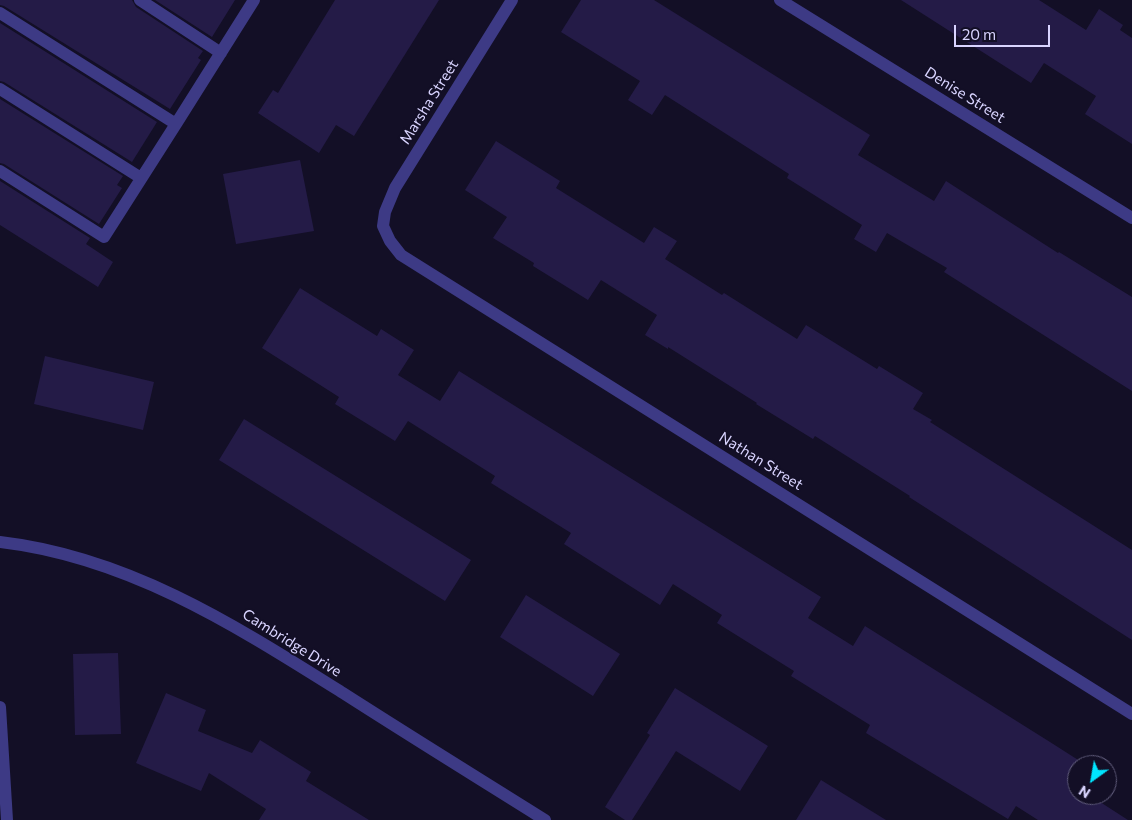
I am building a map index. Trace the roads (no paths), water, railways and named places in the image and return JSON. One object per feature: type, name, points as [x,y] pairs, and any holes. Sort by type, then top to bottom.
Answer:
[{"type":"street","points":[[140,0],[221,53]]},
{"type":"street","points":[[0,171],[104,237],[254,0]]},
{"type":"street","name":"Marsha Street","points":[[383,226],[385,212],[395,188],[512,0]]},
{"type":"street","name":"Denise Street","points":[[780,0],[1132,218]]},
{"type":"street","points":[[0,13],[176,124]]},
{"type":"street","points":[[0,89],[141,178]]},
{"type":"street","name":"Nathan Street","points":[[383,226],[390,242],[401,254],[1132,714]]},
{"type":"street","name":"Cambridge Drive","points":[[0,542],[28,546],[100,565],[142,580],[207,611],[276,651],[545,820]]},
{"type":"street","points":[[0,707],[7,820]]}]
